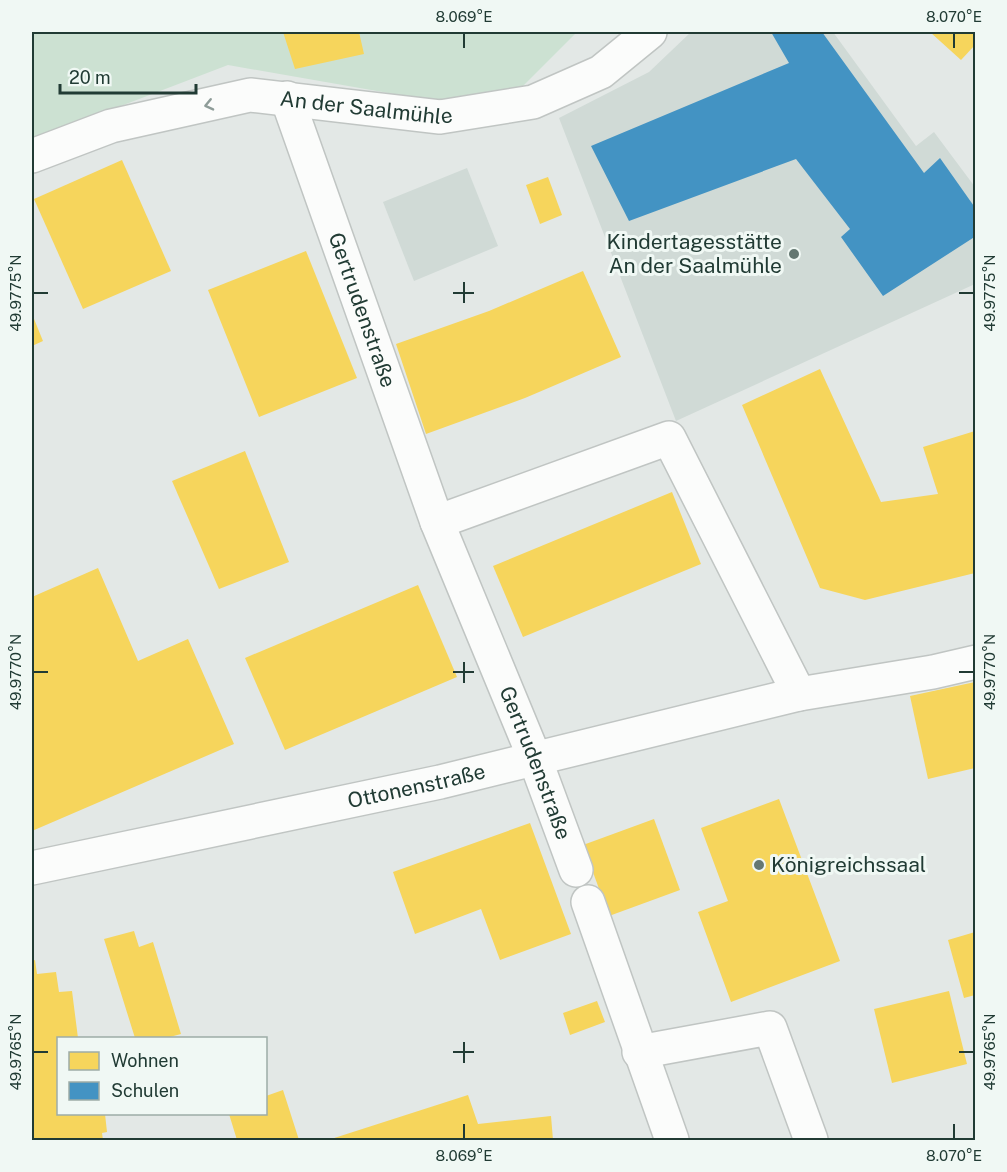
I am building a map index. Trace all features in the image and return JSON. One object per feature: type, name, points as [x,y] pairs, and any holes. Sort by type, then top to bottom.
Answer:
[{"type":"street","name":"An der Saalmühle","points":[[32,156],[111,126],[250,95],[440,117],[533,102],[601,72],[650,32]]},
{"type":"street","name":"Gertrudenstraße","points":[[287,98],[437,522],[535,759],[576,870]]},
{"type":"street","points":[[437,522],[669,438],[799,694]]},
{"type":"street","name":"Ottonenstraße","points":[[32,868],[440,782],[799,694],[933,672],[975,662]]},
{"type":"street","points":[[588,902],[639,1052],[672,1140]]},
{"type":"street","points":[[639,1052],[771,1028],[811,1140]]},
{"type":"shaded area","name":"Kindertagesstätte An der Saalmühle","points":[[691,32],[833,32],[916,146],[934,132],[975,187],[975,284],[676,421],[559,118],[649,72]]},
{"type":"shaded area","points":[[467,168],[498,246],[414,281],[383,202]]},
{"type":"green space","points":[[32,32],[577,32],[497,112],[228,65],[32,140]]},
{"type":"building: Wohnen","points":[[283,32],[359,32],[364,54],[295,69]]},
{"type":"building: Wohnen","points":[[930,32],[975,32],[975,45],[961,60]]},
{"type":"building: Wohnen","points":[[122,160],[171,271],[83,309],[34,199]]},
{"type":"building: Wohnen","points":[[548,177],[562,215],[540,224],[526,185]]},
{"type":"building: Wohnen","points":[[306,251],[357,378],[259,417],[208,290]]},
{"type":"building: Wohnen","points":[[583,271],[621,357],[525,398],[426,434],[396,344],[489,311]]},
{"type":"building: Wohnen","points":[[32,314],[43,341],[32,346]]},
{"type":"building: Wohnen","points":[[820,369],[881,502],[938,494],[923,447],[975,431],[975,573],[865,600],[820,588],[742,405]]},
{"type":"building: Wohnen","points":[[245,451],[289,562],[219,589],[172,481]]},
{"type":"building: Wohnen","points":[[672,492],[701,564],[523,637],[493,566]]},
{"type":"building: Wohnen","points":[[98,568],[138,661],[188,639],[234,744],[32,831],[32,597]]},
{"type":"building: Wohnen","points":[[418,585],[457,677],[285,750],[245,658]]},
{"type":"building: Wohnen","points":[[975,682],[975,768],[928,779],[910,696]]},
{"type":"building: Wohnen","name":"Königreichssaal","points":[[779,799],[840,961],[731,1002],[698,912],[728,901],[701,828]]},
{"type":"building: Wohnen","points":[[654,819],[680,890],[609,916],[583,845]]},
{"type":"building: Wohnen","points":[[530,823],[571,934],[500,960],[481,909],[415,934],[393,872]]},
{"type":"building: Wohnen","points":[[134,931],[139,947],[153,942],[181,1034],[170,1037],[135,1037],[104,939]]},
{"type":"building: Wohnen","points":[[975,932],[975,995],[964,998],[948,940]]},
{"type":"building: Wohnen","points":[[35,960],[37,974],[56,972],[59,992],[72,991],[78,1037],[57,1037],[57,1115],[105,1115],[107,1132],[102,1133],[103,1140],[32,1140],[32,961]]},
{"type":"building: Wohnen","points":[[949,991],[967,1064],[892,1083],[874,1009]]},
{"type":"building: Wohnen","points":[[597,1001],[605,1022],[570,1035],[563,1013]]},
{"type":"building: Wohnen","points":[[283,1090],[299,1140],[237,1140],[229,1115],[267,1115],[267,1096]]},
{"type":"building: Wohnen","points":[[468,1095],[478,1124],[551,1116],[553,1140],[328,1140]]},
{"type":"building: Schulen","points":[[771,32],[822,32],[924,173],[940,158],[976,209],[976,236],[883,296],[841,237],[850,229],[796,159],[629,221],[591,146],[789,63]]},
{"type":"place","name":"Kindertagesstätte An der Saalmühle","points":[[794,254]]},
{"type":"place","name":"Königreichssaal","points":[[759,865]]}]
